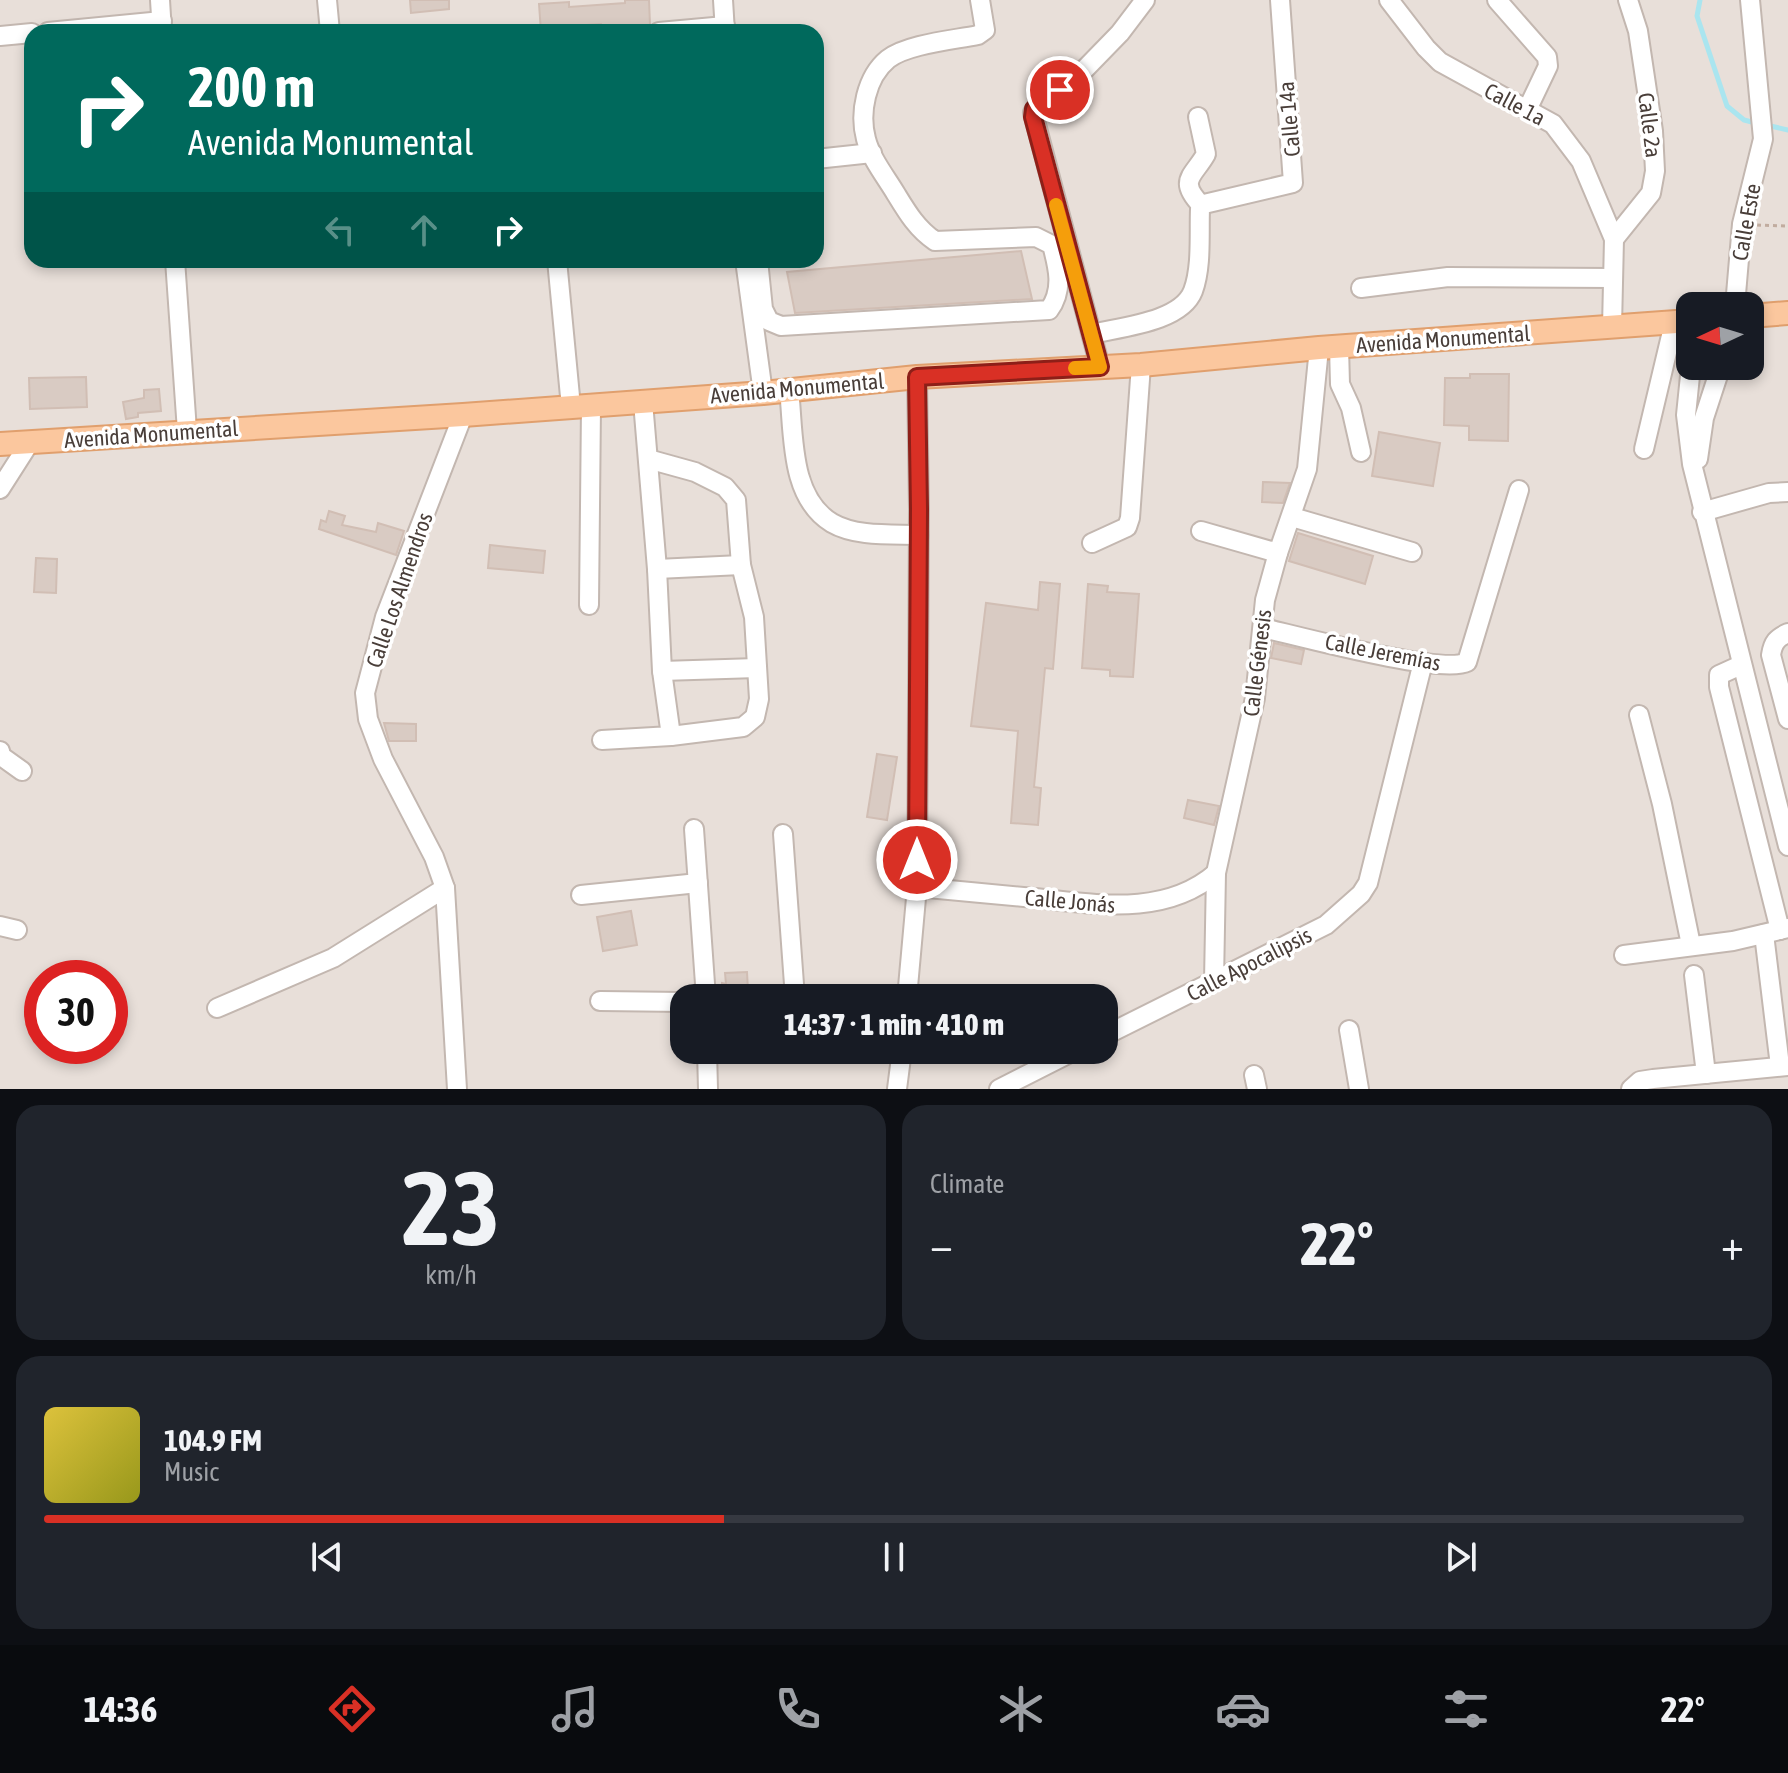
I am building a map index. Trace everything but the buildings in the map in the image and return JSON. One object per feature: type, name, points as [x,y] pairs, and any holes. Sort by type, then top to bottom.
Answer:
[{"type":"main road","points":[[1764,315],[1788,313]]},
{"type":"main road","name":"Avenida Monumental","points":[[10,439],[463,415],[763,393],[917,377],[1141,365],[1329,347],[1676,322]]},
{"type":"street","points":[[160,0],[162,24]]},
{"type":"street","points":[[327,0],[329,24]]},
{"type":"street","points":[[723,0],[725,24]]},
{"type":"street","points":[[759,268],[763,309],[769,321],[781,326],[1049,310],[1056,300],[1060,272],[1052,245],[1036,237],[935,241],[912,220],[866,139],[863,114],[869,85],[880,68],[889,58],[905,50],[978,35],[985,30],[980,0]]},
{"type":"street","points":[[1100,367],[1033,113],[1034,109],[1083,71],[1120,33],[1145,0]]},
{"type":"street","name":"Calle 14a","points":[[1202,206],[1293,183],[1280,0]]},
{"type":"street","name":"Calle 1a","points":[[1389,0],[1440,62],[1528,108],[1558,128],[1581,161],[1614,239],[1612,327]]},
{"type":"street","points":[[1497,0],[1547,57],[1548,66],[1528,108]]},
{"type":"street","name":"Calle 2a","points":[[1614,239],[1651,193],[1655,171],[1653,131],[1638,31],[1628,0]]},
{"type":"street","name":"Calle Este","points":[[1736,292],[1742,224],[1763,139],[1750,0]]},
{"type":"street","points":[[0,36],[24,34]]},
{"type":"street","points":[[1092,334],[1162,318],[1185,304],[1193,291],[1202,206],[1189,186],[1191,172],[1206,154],[1198,117]]},
{"type":"street","points":[[824,158],[872,153]]},
{"type":"street","points":[[176,268],[187,431]]},
{"type":"street","points":[[557,268],[558,297],[581,406],[589,605]]},
{"type":"street","points":[[746,268],[763,393]]},
{"type":"street","points":[[1361,288],[1431,277],[1613,278]]},
{"type":"street","points":[[1644,449],[1676,342]]},
{"type":"street","points":[[1329,347],[1351,408],[1361,452]]},
{"type":"street","name":"Calle Génesis","points":[[1214,981],[1216,873],[1221,862],[1255,698],[1265,600],[1307,469],[1329,347]]},
{"type":"street","points":[[1092,543],[1127,527],[1130,518],[1141,365]]},
{"type":"street","points":[[908,984],[917,887],[917,377]]},
{"type":"street","points":[[1689,380],[1686,415],[1688,444],[1702,512],[1788,846]]},
{"type":"street","points":[[1707,380],[1714,384]]},
{"type":"street","points":[[1697,486],[1701,431],[1716,380]]},
{"type":"street","points":[[789,390],[799,476],[813,505],[832,523],[853,530],[919,535]]},
{"type":"street","points":[[643,402],[662,671],[671,736]]},
{"type":"street","name":"Calle Los Almendros","points":[[457,1089],[445,888],[434,857],[383,759],[368,719],[365,693],[385,617],[463,415]]},
{"type":"street","points":[[0,489],[10,439]]},
{"type":"street","points":[[602,740],[743,727],[755,717],[759,699],[754,617],[741,565],[736,500],[725,487],[695,472],[648,459]]},
{"type":"street","name":"Calle Jeremías","points":[[1263,628],[1423,662],[1461,665],[1467,662],[1519,490]]},
{"type":"street","points":[[1702,512],[1769,493],[1788,492]]},
{"type":"street","points":[[1292,517],[1412,552]]},
{"type":"street","points":[[1201,531],[1278,553]]},
{"type":"street","points":[[657,569],[741,565]]},
{"type":"street","points":[[1788,633],[1772,645],[1771,655],[1788,719]]},
{"type":"street","name":"Calle Apocalipsis","points":[[1118,1029],[1326,925],[1361,894],[1368,883],[1423,662]]},
{"type":"street","points":[[1631,1089],[1640,1081],[1713,1078],[1784,1066],[1777,931],[1719,687],[1719,675],[1723,671],[1741,665]]},
{"type":"street","points":[[662,671],[757,668]]},
{"type":"street","points":[[1639,715],[1662,804],[1691,945]]},
{"type":"street","points":[[0,751],[1,756],[22,771]]},
{"type":"street","points":[[694,829],[705,984]]},
{"type":"street","points":[[783,834],[794,984]]},
{"type":"street","name":"Calle Jonás","points":[[917,887],[1086,904],[1131,905],[1179,895],[1203,885],[1216,873]]},
{"type":"street","points":[[581,895],[698,883]]},
{"type":"street","points":[[217,1008],[333,958],[445,888]]},
{"type":"street","points":[[1624,955],[1733,941],[1777,931]]},
{"type":"street","points":[[1694,975],[1713,1078]]},
{"type":"street","points":[[600,1001],[670,1002]]},
{"type":"street","points":[[1349,1030],[1359,1089]]},
{"type":"street","points":[[707,1064],[708,1089]]},
{"type":"street","points":[[897,1089],[900,1064]]},
{"type":"street","points":[[999,1089],[1048,1064]]},
{"type":"path","points":[[1742,224],[1788,226]]},
{"type":"shaded area","points":[[0,0],[1788,0],[1788,1089],[0,1089]]},
{"type":"waterway","points":[[1700,0],[1697,16],[1727,106],[1744,120],[1756,123]]},
{"type":"waterway","points":[[1766,125],[1788,130]]},
{"type":"slow traffic","points":[[1056,205],[1100,367],[1075,368]]},
{"type":"route","points":[[917,860],[917,377],[1100,367],[1033,117],[1034,109],[1060,90]]}]
